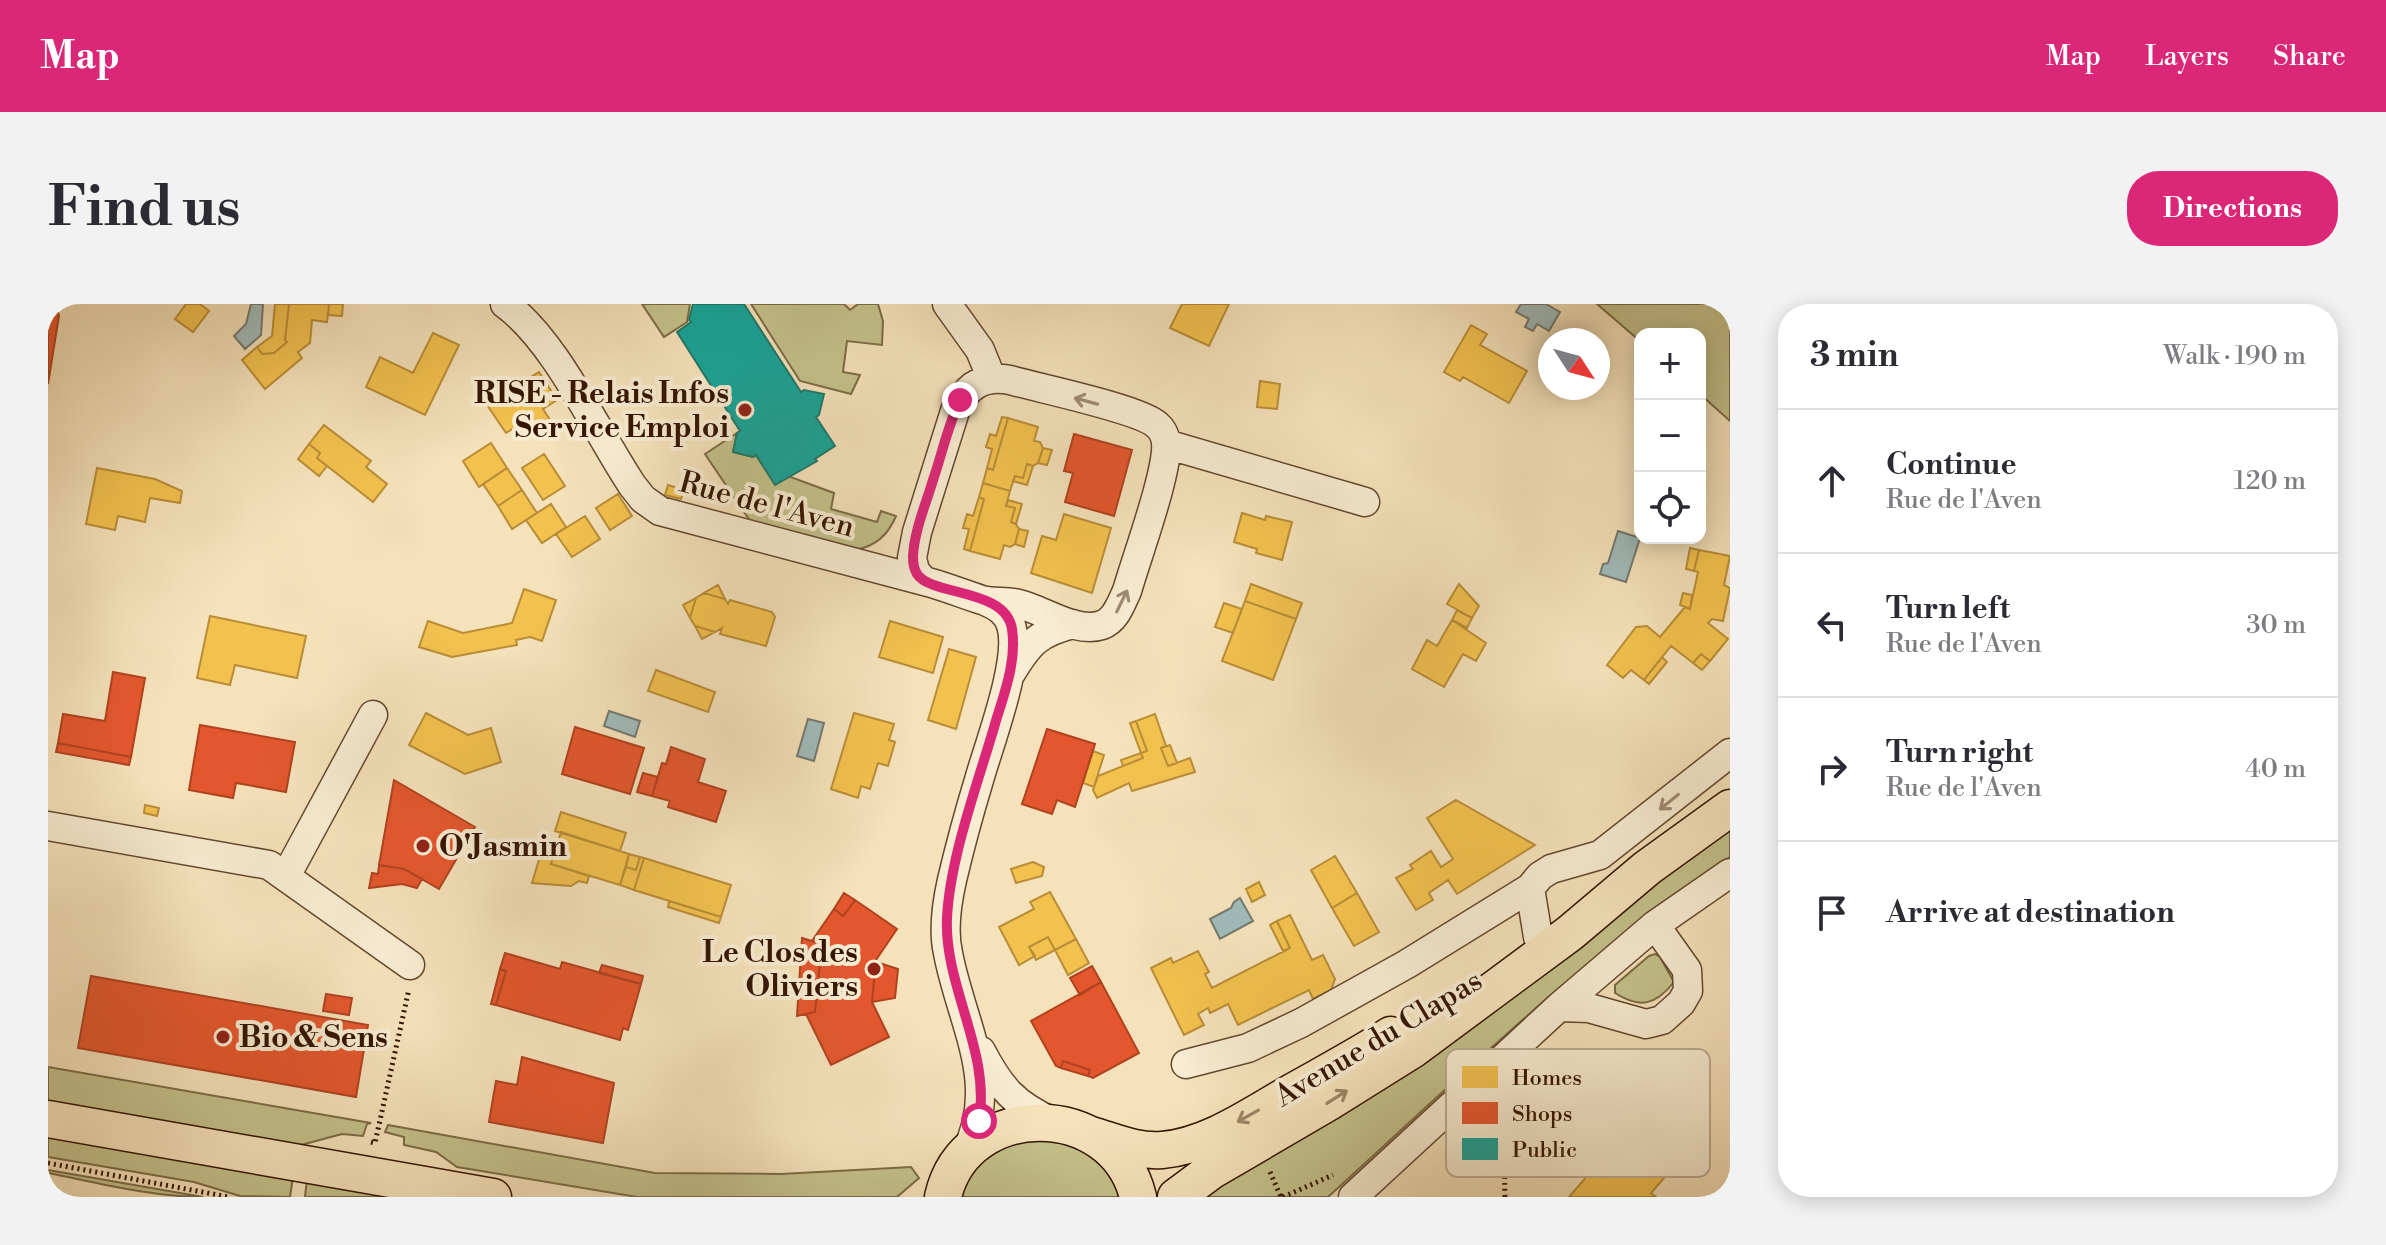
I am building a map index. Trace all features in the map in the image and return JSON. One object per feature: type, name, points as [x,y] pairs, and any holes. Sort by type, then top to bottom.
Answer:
[{"type":"main road","name":"Avenue du Clapas","points":[[1176,1197],[1211,1171],[1317,1110],[1412,1050],[1570,933],[1647,868],[1730,808]]},
{"type":"main road","name":"Avenue du Clapas","points":[[1053,1122],[1144,1150],[1164,1150],[1211,1137],[1388,1037],[1608,888],[1647,868]]},
{"type":"main road","points":[[48,1119],[493,1197]]},
{"type":"main road","points":[[945,1183],[977,1144],[994,1133],[1022,1123],[1053,1122]]},
{"type":"main road","points":[[1091,1135],[1119,1158],[1129,1173],[1138,1197]]},
{"type":"street","name":"Rue de l'Aven","points":[[505,304],[521,316],[543,342],[632,485],[643,499],[660,511],[924,581],[999,607],[1011,624],[1009,677],[960,849],[949,902],[947,951],[971,1033],[980,1082],[981,1108],[973,1139],[945,1183]]},
{"type":"street","points":[[947,304],[980,350],[991,377]]},
{"type":"street","points":[[924,581],[915,571],[912,558],[955,411],[967,392],[991,377],[1147,419],[1158,426],[1166,444],[1365,502]]},
{"type":"street","name":"Rue de l'Aven","points":[[985,601],[1017,604],[1073,624],[1100,626],[1111,620],[1127,591],[1163,468],[1166,444]]},
{"type":"street","name":"Rue de l'Aven","points":[[1009,677],[1028,646],[1038,637],[1052,629],[1073,624]]},
{"type":"street","points":[[286,876],[373,715]]},
{"type":"street","points":[[1186,1064],[1248,1048],[1301,1023],[1407,964],[1530,888],[1551,869],[1600,855],[1730,753]]},
{"type":"street","points":[[48,826],[269,865],[410,965]]},
{"type":"street","points":[[1513,1049],[1655,925],[1730,873]]},
{"type":"street","points":[[1530,888],[1538,937]]},
{"type":"street","points":[[1559,1007],[1589,1008],[1646,1024],[1662,1020],[1681,1003],[1688,991],[1687,970],[1655,925]]},
{"type":"street","name":"Rue de l'Aven","points":[[971,1033],[1006,1092],[1034,1113],[1053,1122]]},
{"type":"street","points":[[1353,1197],[1446,1111]]},
{"type":"path","points":[[362,1140],[375,1143],[408,996],[410,965]]},
{"type":"path","points":[[1264,1159],[1281,1197]]},
{"type":"path","points":[[48,1163],[229,1197]]},
{"type":"shaded area","points":[[642,304],[690,304],[687,322],[664,337]]},
{"type":"shaded area","points":[[751,304],[844,304],[850,310],[858,304],[878,304],[883,321],[882,345],[847,341],[843,372],[860,375],[851,394],[800,381]]},
{"type":"shaded area","points":[[1597,304],[1730,304],[1730,421],[1706,399],[1706,328],[1634,328],[1634,336]]},
{"type":"shaded area","points":[[737,433],[733,452],[756,455],[775,484],[788,476],[834,493],[831,509],[877,522],[881,511],[896,516],[893,523],[875,542],[855,550],[750,521],[705,454]]},
{"type":"shaded area","points":[[1730,822],[1730,857],[1624,935],[1490,1049],[1446,1049],[1446,1089],[1328,1197],[1189,1197]]},
{"type":"shaded area","points":[[1655,954],[1660,957],[1674,982],[1661,996],[1640,1003],[1615,993],[1615,985]]},
{"type":"shaded area","points":[[48,1067],[371,1123],[367,1124],[363,1136],[342,1134],[290,1148],[48,1105]]},
{"type":"shaded area","points":[[388,1125],[655,1173],[781,1174],[911,1167],[919,1178],[897,1197],[637,1197],[457,1167],[436,1152],[404,1145],[404,1137],[385,1132]]},
{"type":"shaded area","points":[[48,1134],[293,1177],[290,1197],[240,1196],[194,1182],[48,1157]]},
{"type":"shaded area","points":[[1024,1137],[1084,1149],[1103,1166],[1122,1197],[956,1197],[975,1164]]},
{"type":"shaded area","points":[[48,1170],[203,1197],[125,1189],[48,1173]]},
{"type":"shaded area","points":[[307,1178],[406,1197],[305,1197]]},
{"type":"water","points":[[251,304],[263,304],[261,335],[245,349],[234,336],[246,324]]},
{"type":"water","points":[[1521,304],[1546,304],[1560,312],[1551,328],[1537,324],[1533,331],[1525,327],[1529,319],[1516,312]]},
{"type":"water","points":[[1618,531],[1634,536],[1634,544],[1638,544],[1626,582],[1600,574],[1603,564],[1608,563]]},
{"type":"water","points":[[609,711],[640,721],[635,737],[604,726]]},
{"type":"water","points":[[808,719],[824,723],[814,761],[797,756]]},
{"type":"water","points":[[1240,898],[1253,921],[1220,939],[1210,919],[1231,908]]},
{"type":"building: Homes","points":[[186,304],[200,304],[209,311],[193,332],[175,319]]},
{"type":"building: Homes","points":[[275,304],[289,304],[287,342],[274,353],[262,354],[257,347],[272,336]]},
{"type":"building: Homes","points":[[289,304],[329,304],[327,322],[312,320],[310,343],[298,352],[302,358],[265,389],[242,360],[257,347],[262,354],[274,353],[287,342]]},
{"type":"building: Homes","points":[[329,304],[343,304],[342,316],[328,315]]},
{"type":"building: Homes","points":[[1182,304],[1229,304],[1209,346],[1170,328]]},
{"type":"building: Homes","points":[[1471,325],[1487,334],[1480,345],[1527,371],[1509,403],[1463,377],[1460,381],[1444,372]]},
{"type":"building: Homes","points":[[433,333],[459,345],[425,415],[366,387],[380,357],[413,373]]},
{"type":"building: Homes","points":[[539,372],[557,400],[543,409],[552,423],[529,438],[520,424],[506,433],[487,405]]},
{"type":"building: Homes","points":[[1260,381],[1280,384],[1277,409],[1257,407]]},
{"type":"building: Homes","points":[[1002,417],[1008,418],[993,470],[987,468],[992,449],[986,447],[990,434],[996,436]]},
{"type":"building: Homes","points":[[1008,418],[1038,427],[1034,441],[1040,442],[1043,448],[1038,463],[1033,466],[1027,464],[1023,478],[1015,476],[1010,491],[983,483],[987,468],[993,470]]},
{"type":"building: Homes","points":[[324,425],[371,461],[366,467],[387,484],[373,502],[317,458],[320,453],[309,444]]},
{"type":"building: Homes","points":[[491,443],[507,468],[479,487],[463,461]]},
{"type":"building: Homes","points":[[309,444],[320,453],[317,458],[327,466],[319,476],[298,459]]},
{"type":"building: Homes","points":[[1043,448],[1052,450],[1047,465],[1038,463]]},
{"type":"building: Homes","points":[[544,454],[565,486],[543,500],[522,468]]},
{"type":"building: Homes","points":[[1027,464],[1033,466],[1027,485],[1013,481],[1015,476],[1023,478]]},
{"type":"building: Homes","points":[[97,468],[155,479],[182,491],[180,503],[150,498],[145,522],[118,516],[115,530],[86,524]]},
{"type":"building: Homes","points":[[507,468],[522,490],[498,506],[483,484]]},
{"type":"building: Homes","points":[[983,483],[1010,491],[1006,506],[1015,508],[1011,522],[1019,529],[1015,544],[1010,547],[1004,545],[1000,559],[970,551],[984,499],[979,497]]},
{"type":"building: Homes","points":[[668,485],[684,490],[681,499],[665,495]]},
{"type":"building: Homes","points":[[522,490],[537,513],[512,529],[498,506]]},
{"type":"building: Homes","points":[[618,494],[632,516],[610,530],[596,508]]},
{"type":"building: Homes","points":[[979,497],[984,499],[970,551],[964,549],[969,529],[963,528],[967,514],[973,516]]},
{"type":"building: Homes","points":[[1008,500],[1022,504],[1016,524],[1011,522],[1015,508],[1006,506]]},
{"type":"building: Homes","points":[[551,504],[566,527],[542,543],[526,520]]},
{"type":"building: Homes","points":[[1242,513],[1265,520],[1266,516],[1292,522],[1282,560],[1256,553],[1257,549],[1234,542]]},
{"type":"building: Homes","points":[[1064,514],[1111,528],[1092,593],[1031,573],[1042,536],[1056,540]]},
{"type":"building: Homes","points":[[585,516],[600,539],[572,557],[556,534]]},
{"type":"building: Homes","points":[[1019,529],[1028,531],[1024,547],[1015,544]]},
{"type":"building: Homes","points":[[1690,548],[1699,550],[1694,571],[1686,569]]},
{"type":"building: Homes","points":[[1699,550],[1730,556],[1724,585],[1730,588],[1723,621],[1712,619],[1708,623],[1728,639],[1710,661],[1701,654],[1693,663],[1671,646],[1644,680],[1631,670],[1623,678],[1607,665],[1636,627],[1647,626],[1660,637],[1685,607],[1690,609]]},
{"type":"building: Homes","points":[[1251,584],[1302,603],[1296,619],[1245,601]]},
{"type":"building: Homes","points":[[1459,584],[1479,606],[1472,618],[1447,604]]},
{"type":"building: Homes","points":[[718,585],[725,599],[704,593]]},
{"type":"building: Homes","points":[[524,589],[556,600],[542,641],[530,637],[516,640],[517,645],[452,657],[419,647],[428,621],[463,633],[512,623]]},
{"type":"building: Homes","points":[[704,593],[725,599],[728,604],[730,600],[772,612],[775,617],[766,646],[720,634],[722,628],[715,632],[695,626],[690,618],[696,598]]},
{"type":"building: Homes","points":[[1683,593],[1692,595],[1690,609],[1680,605]]},
{"type":"building: Homes","points":[[696,598],[690,618],[683,605]]},
{"type":"building: Homes","points":[[1245,601],[1296,619],[1273,680],[1222,661]]},
{"type":"building: Homes","points":[[1224,603],[1242,609],[1233,633],[1215,627]]},
{"type":"building: Homes","points":[[1457,610],[1472,618],[1467,628],[1452,620]]},
{"type":"building: Homes","points":[[210,616],[306,636],[297,678],[235,665],[230,685],[197,678]]},
{"type":"building: Homes","points":[[1452,620],[1486,643],[1476,661],[1463,654],[1444,687],[1412,669],[1427,640],[1437,646]]},
{"type":"building: Homes","points":[[890,621],[943,637],[933,673],[879,657]]},
{"type":"building: Homes","points":[[695,626],[715,632],[702,639]]},
{"type":"building: Homes","points":[[949,649],[976,657],[956,729],[928,720]]},
{"type":"building: Homes","points":[[1701,654],[1710,661],[1702,670],[1693,663]]},
{"type":"building: Homes","points":[[1662,657],[1667,662],[1649,684],[1644,680]]},
{"type":"building: Homes","points":[[656,670],[715,692],[708,712],[648,691]]},
{"type":"building: Homes","points":[[426,713],[468,735],[491,728],[501,762],[465,774],[409,745]]},
{"type":"building: Homes","points":[[854,713],[894,724],[889,740],[895,742],[888,766],[878,763],[870,789],[861,786],[858,798],[831,789]]},
{"type":"building: Homes","points":[[1155,714],[1166,746],[1161,748],[1168,766],[1190,758],[1195,772],[1132,791],[1129,783],[1097,798],[1093,790],[1098,776],[1143,758],[1141,753],[1147,751],[1136,721]]},
{"type":"building: Homes","points":[[1136,721],[1147,751],[1141,753],[1130,723]]},
{"type":"building: Homes","points":[[1170,745],[1177,763],[1168,766],[1161,748]]},
{"type":"building: Homes","points":[[1093,751],[1104,755],[1094,787],[1083,783]]},
{"type":"building: Homes","points":[[1141,753],[1143,758],[1123,766],[1121,760]]},
{"type":"building: Homes","points":[[1456,800],[1535,845],[1457,894],[1448,880],[1429,893],[1433,900],[1416,910],[1396,878],[1413,869],[1410,865],[1431,851],[1441,867],[1453,859],[1427,818]]},
{"type":"building: Homes","points":[[145,805],[159,808],[157,816],[144,813]]},
{"type":"building: Homes","points":[[561,812],[626,833],[620,851],[555,831]]},
{"type":"building: Homes","points":[[561,832],[629,854],[620,885],[551,864]]},
{"type":"building: Homes","points":[[543,846],[555,850],[551,864],[589,876],[587,883],[579,881],[571,886],[532,883]]},
{"type":"building: Homes","points":[[629,854],[640,857],[636,870],[626,867]]},
{"type":"building: Homes","points":[[1335,856],[1357,893],[1332,908],[1311,870]]},
{"type":"building: Homes","points":[[640,857],[644,858],[634,890],[620,885],[626,867],[636,870]]},
{"type":"building: Homes","points":[[644,858],[731,885],[721,917],[634,890]]},
{"type":"building: Homes","points":[[1033,862],[1044,867],[1042,876],[1016,883],[1011,869]]},
{"type":"building: Homes","points":[[1259,882],[1265,895],[1252,902],[1246,889]]},
{"type":"building: Homes","points":[[1050,892],[1076,939],[1055,950],[1048,937],[1029,947],[1035,956],[1019,965],[999,927],[1034,909],[1030,902]]},
{"type":"building: Homes","points":[[1357,893],[1379,932],[1354,946],[1332,908]]},
{"type":"building: Homes","points":[[669,901],[721,917],[719,923],[668,907]]},
{"type":"building: Homes","points":[[1290,915],[1312,960],[1323,955],[1335,979],[1331,990],[1313,999],[1309,990],[1238,1025],[1228,1004],[1210,1013],[1208,1008],[1198,1014],[1204,1025],[1184,1035],[1151,968],[1171,958],[1173,963],[1198,951],[1209,972],[1205,974],[1212,988],[1290,948],[1277,921]]},
{"type":"building: Homes","points":[[1277,921],[1290,948],[1283,951],[1270,925]]},
{"type":"building: Homes","points":[[1048,937],[1055,950],[1036,960],[1029,947]]},
{"type":"building: Homes","points":[[1076,939],[1089,963],[1068,975],[1055,950]]},
{"type":"building: Homes","points":[[1586,1177],[1664,1178],[1651,1193],[1656,1197],[1569,1197]]},
{"type":"building: Shops","points":[[48,304],[56,304],[59,316],[48,384]]},
{"type":"building: Shops","points":[[1074,434],[1132,450],[1114,516],[1065,502],[1073,473],[1064,471]]},
{"type":"building: Shops","points":[[113,672],[145,678],[131,757],[58,743],[63,714],[105,721]]},
{"type":"building: Shops","points":[[200,725],[295,742],[286,792],[236,783],[233,798],[189,790]]},
{"type":"building: Shops","points":[[575,727],[644,748],[630,794],[562,774]]},
{"type":"building: Shops","points":[[1047,729],[1095,744],[1075,807],[1057,800],[1052,814],[1022,804]]},
{"type":"building: Shops","points":[[58,743],[131,757],[129,765],[56,752]]},
{"type":"building: Shops","points":[[671,747],[705,759],[698,782],[726,791],[716,822],[668,807],[670,801],[652,796],[662,763],[666,764]]},
{"type":"building: Shops","points":[[643,773],[658,777],[652,796],[637,792]]},
{"type":"building: Shops","name":"O'Jasmin","points":[[394,780],[475,827],[439,889],[404,869],[379,865]]},
{"type":"building: Shops","points":[[379,865],[404,869],[422,879],[417,888],[402,884],[369,888],[372,873],[378,874]]},
{"type":"building: Shops","points":[[844,893],[855,900],[843,916],[834,909]]},
{"type":"building: Shops","points":[[855,900],[897,929],[876,960],[872,1002],[889,1037],[831,1065],[806,1014],[815,1012],[822,944],[812,941],[834,909],[843,916]]},
{"type":"building: Shops","points":[[802,938],[822,944],[815,1012],[797,1016]]},
{"type":"building: Shops","points":[[505,953],[560,969],[562,962],[641,984],[628,1030],[623,1028],[620,1040],[496,1005],[506,971],[500,969]]},
{"type":"building: Shops","points":[[876,962],[898,969],[895,998],[872,1002]]},
{"type":"building: Shops","points":[[602,965],[643,976],[641,984],[599,973]]},
{"type":"building: Shops","points":[[1092,966],[1101,982],[1080,995],[1070,978]]},
{"type":"building: Shops","points":[[500,969],[506,971],[496,1005],[491,1004]]},
{"type":"building: Shops","name":"Bio & Sens","points":[[91,976],[368,1025],[356,1097],[78,1048]]},
{"type":"building: Shops","points":[[1101,982],[1139,1053],[1093,1078],[1088,1076],[1090,1070],[1063,1061],[1061,1068],[1056,1066],[1031,1021]]},
{"type":"building: Shops","points":[[326,994],[352,998],[349,1015],[323,1011]]},
{"type":"building: Shops","points":[[522,1057],[614,1083],[603,1143],[489,1122],[496,1081],[517,1085]]},
{"type":"building: Shops","points":[[1063,1061],[1090,1070],[1088,1076],[1061,1068]]},
{"type":"building: Public","points":[[693,304],[744,304],[801,392],[824,394],[816,417],[835,446],[815,459],[817,461],[775,485],[756,455],[733,452],[740,431],[677,332],[691,322]]},
{"type":"place","name":"RISE - Relais Infos Service Emploi","points":[[745,410]]},
{"type":"place","name":"O'Jasmin","points":[[423,846]]},
{"type":"place","name":"Le Clos des Oliviers","points":[[874,969]]},
{"type":"place","name":"Bio & Sens","points":[[223,1037]]},
{"type":"route","points":[[960,400],[917,532],[912,558],[915,571],[924,581],[999,607],[1011,624],[1009,677],[950,887],[947,917],[947,951],[971,1033],[980,1082],[979,1121]]}]
